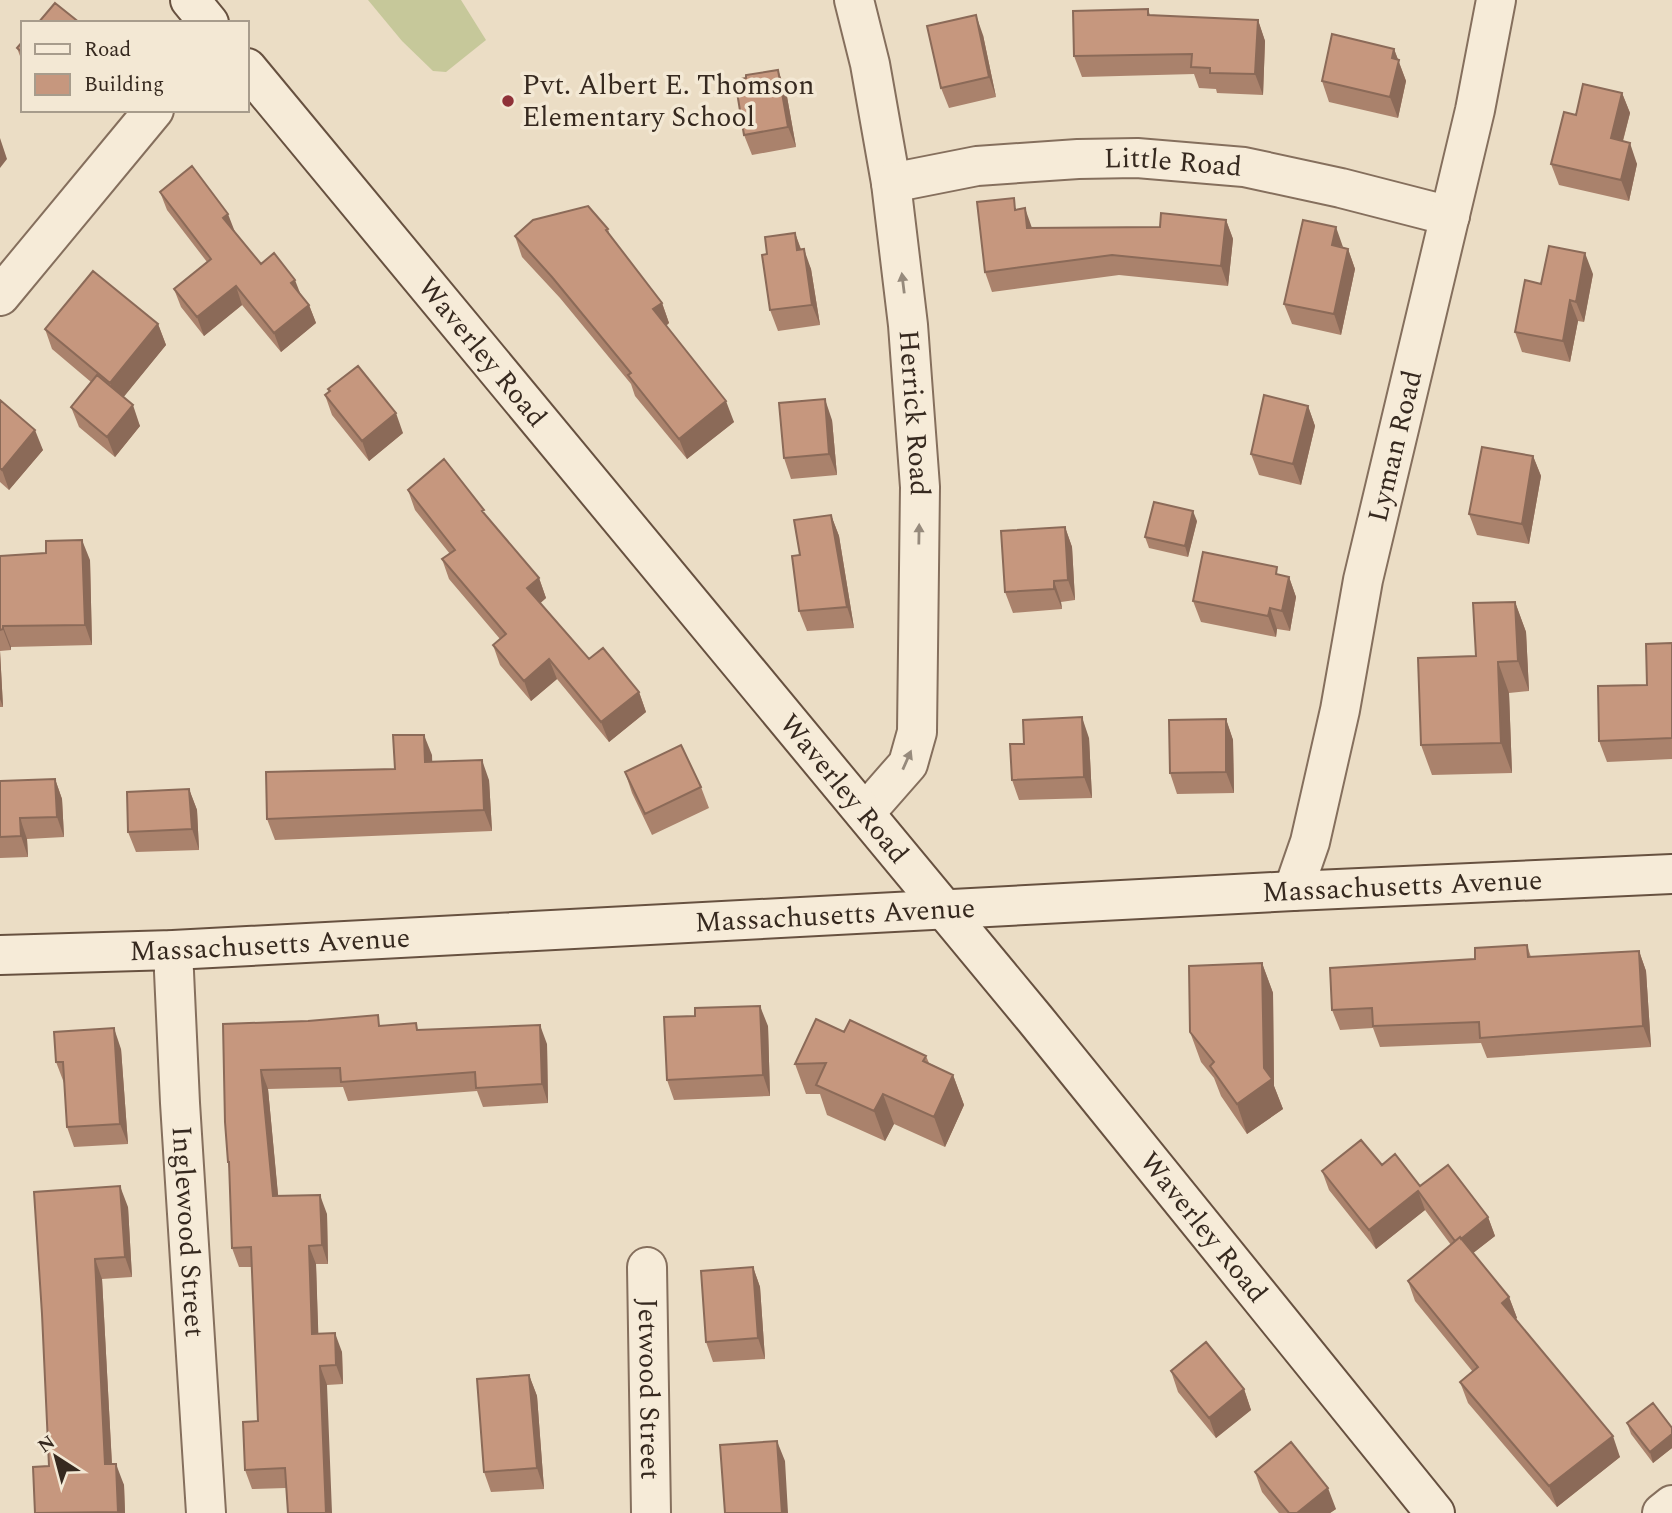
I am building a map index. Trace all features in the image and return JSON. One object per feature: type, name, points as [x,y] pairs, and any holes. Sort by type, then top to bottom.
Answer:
[{"type":"street","points":[[190,0],[207,21]]},
{"type":"street","name":"Herrick Road","points":[[854,0],[870,64],[891,183],[908,325],[920,479],[917,733],[908,764],[865,813]]},
{"type":"street","name":"Lyman Road","points":[[1293,891],[1312,830],[1340,710],[1363,580],[1475,110],[1496,0]]},
{"type":"street","name":"Waverley Road","points":[[248,69],[1168,1180],[1435,1513]]},
{"type":"street","points":[[0,296],[152,112]]},
{"type":"street","name":"Little Road","points":[[891,183],[977,166],[1078,159],[1137,159],[1244,167],[1365,193],[1450,216]]},
{"type":"street","name":"Massachusetts Avenue","points":[[0,955],[173,950],[1293,891],[1672,874]]},
{"type":"street","name":"Inglewood Street","points":[[173,950],[206,1513]]},
{"type":"street","name":"Jetwood Street","points":[[647,1267],[651,1513]]},
{"type":"street","points":[[1662,1513],[1672,1505]]},
{"type":"green space","points":[[368,0],[461,0],[486,40],[446,72],[433,71],[402,41]]},
{"type":"building","points":[[55,3],[78,21],[40,21]]},
{"type":"building","points":[[1148,9],[1148,15],[1258,20],[1255,74],[1210,73],[1210,68],[1191,67],[1192,54],[1074,56],[1073,11]]},
{"type":"building","points":[[976,15],[989,77],[941,88],[927,26]]},
{"type":"building","points":[[1332,34],[1394,49],[1392,58],[1399,60],[1390,97],[1322,81]]},
{"type":"building","points":[[778,70],[788,127],[744,135],[735,80],[746,78],[746,75]]},
{"type":"building","points":[[1583,84],[1622,93],[1611,138],[1630,143],[1621,180],[1551,164],[1564,112],[1576,115]]},
{"type":"building","points":[[192,166],[228,214],[223,218],[261,264],[274,253],[295,280],[291,283],[309,305],[274,333],[236,286],[197,317],[174,289],[211,259],[160,192]]},
{"type":"building","points":[[1014,198],[1015,210],[1025,208],[1027,228],[1160,227],[1161,213],[1226,220],[1221,266],[1112,255],[985,272],[977,202]]},
{"type":"building","points":[[588,206],[662,303],[653,309],[726,401],[679,439],[628,375],[631,373],[515,236],[533,220]]},
{"type":"building","points":[[1303,220],[1336,227],[1332,245],[1348,249],[1334,314],[1284,304]]},
{"type":"building","points":[[795,233],[797,250],[804,249],[812,305],[770,310],[762,255],[767,254],[765,237]]},
{"type":"building","points":[[1549,246],[1585,253],[1576,302],[1570,300],[1563,341],[1515,332],[1525,280],[1541,284]]},
{"type":"building","points":[[93,271],[158,324],[110,383],[45,329]]},
{"type":"building","points":[[358,366],[396,413],[362,441],[325,395],[330,391],[328,389]]},
{"type":"building","points":[[97,375],[133,405],[107,437],[71,407]]},
{"type":"building","points":[[1264,395],[1308,406],[1293,464],[1251,454]]},
{"type":"building","points":[[825,399],[829,454],[784,458],[779,403]]},
{"type":"building","points":[[0,400],[35,430],[2,470],[0,468]]},
{"type":"building","points":[[1482,447],[1533,456],[1522,524],[1469,514]]},
{"type":"building","points":[[444,459],[484,510],[482,511],[539,578],[527,588],[589,659],[603,648],[639,692],[601,722],[549,659],[524,681],[493,645],[506,634],[442,559],[455,550],[408,490]]},
{"type":"building","points":[[1154,502],[1193,511],[1185,546],[1145,537]]},
{"type":"building","points":[[831,515],[847,607],[799,611],[792,556],[800,555],[794,520]]},
{"type":"building","points":[[1065,527],[1068,580],[1054,581],[1054,589],[1005,592],[1001,531]]},
{"type":"building","points":[[82,540],[85,625],[3,626],[0,630],[0,556],[46,553],[46,541]]},
{"type":"building","points":[[1203,552],[1277,567],[1276,574],[1289,577],[1282,611],[1270,608],[1268,616],[1193,601]]},
{"type":"building","points":[[1515,602],[1518,661],[1498,662],[1501,743],[1421,745],[1418,658],[1476,656],[1473,603]]},
{"type":"building","points":[[1672,643],[1672,738],[1599,741],[1598,686],[1647,685],[1646,644]]},
{"type":"building","points":[[1082,717],[1084,777],[1012,780],[1010,744],[1024,744],[1023,720]]},
{"type":"building","points":[[1226,719],[1226,772],[1170,773],[1169,720]]},
{"type":"building","points":[[393,735],[424,735],[425,762],[482,760],[484,810],[267,819],[266,772],[395,769]]},
{"type":"building","points":[[681,745],[701,787],[645,814],[625,772]]},
{"type":"building","points":[[55,779],[57,817],[20,818],[21,836],[0,837],[0,781]]},
{"type":"building","points":[[189,789],[192,829],[128,832],[127,792]]},
{"type":"building","points":[[1527,945],[1528,957],[1639,951],[1643,1026],[1480,1038],[1479,1022],[1373,1026],[1372,1008],[1332,1010],[1330,968],[1475,959],[1475,948]]},
{"type":"building","points":[[1262,963],[1264,1068],[1272,1079],[1237,1104],[1210,1066],[1214,1062],[1190,1032],[1189,966]]},
{"type":"building","points":[[760,1006],[763,1075],[667,1080],[664,1017],[695,1016],[695,1008]]},
{"type":"building","points":[[378,1015],[379,1026],[416,1023],[417,1030],[540,1025],[542,1084],[476,1088],[475,1072],[341,1082],[340,1068],[261,1070],[273,1196],[320,1195],[322,1245],[309,1246],[312,1334],[335,1333],[336,1365],[320,1366],[326,1513],[288,1513],[285,1468],[245,1470],[243,1422],[258,1421],[251,1247],[232,1248],[223,1024]]},
{"type":"building","points":[[816,1019],[844,1032],[850,1020],[926,1056],[923,1061],[953,1075],[934,1117],[883,1094],[874,1111],[816,1085],[826,1063],[795,1064]]},
{"type":"building","points":[[114,1028],[120,1124],[67,1127],[63,1062],[56,1062],[54,1032]]},
{"type":"building","points":[[1361,1140],[1382,1165],[1395,1154],[1420,1186],[1448,1165],[1488,1217],[1455,1241],[1418,1191],[1369,1230],[1322,1171]]},
{"type":"building","points":[[120,1186],[125,1257],[95,1259],[105,1464],[116,1464],[118,1512],[35,1513],[33,1467],[49,1466],[34,1192]]},
{"type":"building","points":[[1460,1237],[1509,1297],[1502,1303],[1613,1436],[1549,1486],[1460,1382],[1478,1367],[1408,1281]]},
{"type":"building","points":[[753,1267],[758,1338],[706,1342],[701,1271]]},
{"type":"building","points":[[1206,1342],[1244,1389],[1209,1418],[1171,1371]]},
{"type":"building","points":[[529,1375],[537,1468],[484,1472],[477,1379]]},
{"type":"building","points":[[1653,1403],[1672,1428],[1672,1434],[1650,1452],[1627,1423]]},
{"type":"building","points":[[777,1441],[782,1513],[725,1513],[720,1445]]},
{"type":"building","points":[[1291,1442],[1328,1488],[1297,1513],[1289,1513],[1255,1472]]},
{"type":"place","name":"Pvt. Albert E. Thomson Elementary School","points":[[508,101]]}]
